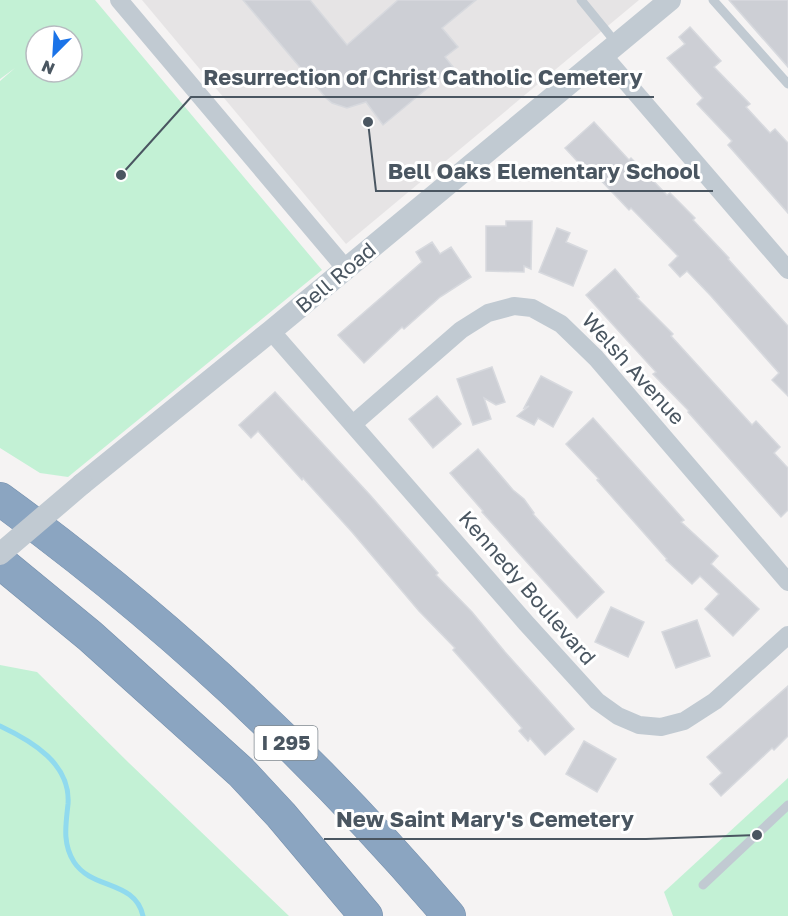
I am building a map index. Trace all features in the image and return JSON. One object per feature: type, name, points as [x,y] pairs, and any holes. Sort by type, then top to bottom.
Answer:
[{"type":"highway","name":"I 295","points":[[0,499],[94,570],[204,664],[325,781],[378,836],[449,916]]},
{"type":"highway","name":"I 295","points":[[0,562],[90,636],[241,772],[289,823],[366,916]]},
{"type":"street","points":[[119,0],[346,269]]},
{"type":"street","name":"Bell Road","points":[[0,554],[670,0]]},
{"type":"street","points":[[610,49],[788,270]]},
{"type":"street","name":"Welsh Avenue","points":[[353,424],[461,330],[488,314],[514,306],[532,308],[561,324],[596,358],[788,582]]},
{"type":"street","name":"Kennedy Boulevard","points":[[272,331],[542,640],[597,701],[618,716],[639,725],[661,727],[684,721],[715,701],[788,635]]},
{"type":"lane","points":[[581,0],[610,49]]},
{"type":"lane","points":[[713,0],[788,84]]},
{"type":"lane","points":[[703,885],[788,805]]},
{"type":"shaded area","points":[[142,0],[639,0],[346,244]]},
{"type":"green space","points":[[0,0],[95,0],[322,270],[68,477],[40,473],[0,448],[0,81],[15,68],[0,79]]},
{"type":"green space","points":[[0,665],[37,672],[289,916],[0,916]]},
{"type":"green space","points":[[788,778],[788,916],[673,916],[664,892]]},
{"type":"building","points":[[243,0],[310,0],[347,45],[398,0],[476,0],[442,28],[458,47],[445,57],[453,67],[383,125],[366,102],[347,108],[332,103],[326,98]]},
{"type":"building","points":[[729,0],[788,0],[788,67]]},
{"type":"building","points":[[690,27],[721,61],[714,67],[750,104],[746,107],[770,133],[775,129],[788,143],[788,213],[728,145],[732,141],[697,104],[703,98],[667,58],[685,44],[679,37]]},
{"type":"building","points":[[594,122],[629,160],[631,158],[667,195],[670,193],[695,218],[693,220],[788,326],[788,396],[772,380],[779,373],[711,296],[687,271],[680,277],[669,265],[678,256],[593,172],[590,175],[565,148]]},
{"type":"building","points":[[506,221],[532,221],[531,269],[524,266],[524,272],[486,271],[486,226],[506,226]]},
{"type":"building","points":[[557,228],[570,233],[566,242],[587,251],[573,286],[539,272]]},
{"type":"building","points":[[432,242],[440,254],[451,247],[471,277],[440,297],[404,329],[402,327],[364,363],[338,335],[422,262],[416,252]]},
{"type":"building","points":[[615,269],[639,297],[637,298],[673,334],[671,336],[752,425],[756,421],[780,447],[774,453],[788,468],[788,510],[781,517],[586,295]]},
{"type":"building","points":[[492,367],[505,402],[496,405],[484,398],[491,419],[473,425],[457,379]]},
{"type":"building","points":[[541,376],[572,392],[553,427],[538,418],[534,425],[517,416],[529,406],[524,408]]},
{"type":"building","points":[[275,392],[370,495],[438,573],[436,575],[472,612],[574,729],[545,755],[530,738],[528,741],[519,731],[522,728],[453,650],[455,648],[419,611],[303,478],[302,480],[258,431],[251,438],[239,425]]},
{"type":"building","points":[[437,396],[461,424],[433,448],[409,419]]},
{"type":"building","points":[[593,418],[684,520],[681,522],[718,556],[711,564],[759,609],[733,636],[705,609],[719,594],[700,576],[692,584],[666,560],[597,480],[599,479],[566,444]]},
{"type":"building","points":[[478,449],[604,592],[577,618],[450,473]]},
{"type":"building","points":[[611,607],[644,622],[628,657],[595,642]]},
{"type":"building","points":[[697,620],[710,656],[676,668],[662,632]]},
{"type":"building","points":[[788,686],[788,736],[721,796],[710,784],[722,773],[707,757]]},
{"type":"building","points":[[584,741],[616,759],[597,792],[566,774]]},
{"type":"waterway","points":[[0,726],[36,747],[47,756],[63,777],[68,804],[66,841],[74,862],[91,877],[131,896],[138,904],[143,916]]},
{"type":"place","name":"Bell Oaks Elementary School","points":[[368,122]]},
{"type":"place","name":"Resurrection of Christ Catholic Cemetery","points":[[121,175]]},
{"type":"place","name":"New Saint Mary's Cemetery","points":[[757,835]]}]
